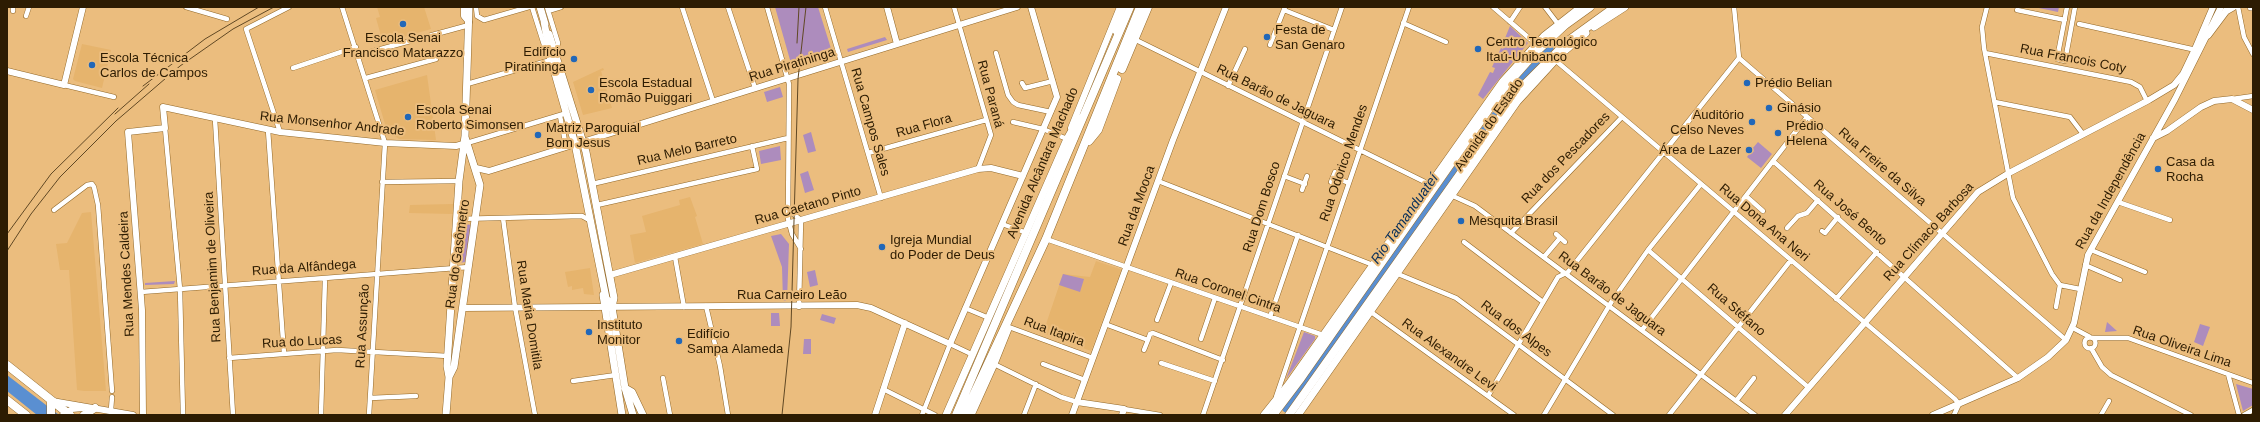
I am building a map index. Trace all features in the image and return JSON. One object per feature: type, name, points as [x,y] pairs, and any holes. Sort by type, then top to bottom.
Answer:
[{"type":"highway","name":"Avenida Alcântara Machado","points":[[954,415],[1068,156],[1130,7]]},
{"type":"highway","points":[[954,415],[1018,302],[1087,142],[1140,7]]},
{"type":"highway","points":[[1087,142],[1098,130],[1148,7]]},
{"type":"highway","name":"Avenida do Estado","points":[[1273,415],[1301,378],[1503,89],[1536,52],[1565,25],[1590,7]]},
{"type":"highway","name":"Avenida do Estado","points":[[1289,415],[1521,88],[1568,41],[1615,7]]},
{"type":"highway","points":[[1068,156],[1073,174]]},
{"type":"highway","points":[[7,366],[65,414]]},
{"type":"highway","points":[[7,400],[26,415]]},
{"type":"highway","points":[[51,403],[52,415]]},
{"type":"highway","points":[[84,415],[94,408]]},
{"type":"main road","points":[[469,7],[469,23]]},
{"type":"main road","points":[[1068,138],[1084,108],[1125,7]]},
{"type":"main road","name":"Avenida do Estado","points":[[1264,415],[1323,335],[1503,81],[1536,44],[1558,24],[1581,7]]},
{"type":"main road","name":"Avenida do Estado","points":[[1298,415],[1372,312],[1517,102],[1555,60],[1584,34],[1625,7]]},
{"type":"main road","points":[[2208,35],[2226,11],[2233,7]]},
{"type":"main road","points":[[544,9],[544,21],[553,52],[583,141],[597,205],[614,298],[608,306]]},
{"type":"main road","name":"Rua do Gasômetro","points":[[446,415],[449,377],[448,356],[455,268],[459,181],[465,141],[469,23]]},
{"type":"main road","points":[[553,52],[551,60],[564,114],[574,144],[588,205],[601,278],[625,388],[633,415]]},
{"type":"main road","name":"Avenida Alcântara Machado","points":[[954,415],[990,318],[1068,138]]},
{"type":"main road","name":"Rua do Gasômetro","points":[[449,377],[454,367],[480,185],[476,168],[465,141]]},
{"type":"main road","points":[[588,205],[597,205]]},
{"type":"main road","name":"Rua Caetano Pinto","points":[[601,278],[610,275]]},
{"type":"main road","points":[[601,278],[608,306],[622,415]]},
{"type":"main road","points":[[971,415],[994,364],[1018,302]]},
{"type":"main road","points":[[625,388],[632,392],[643,415]]},
{"type":"main road","points":[[626,415],[628,398]]},
{"type":"street","points":[[26,16],[28,7]]},
{"type":"street","points":[[64,84],[83,7]]},
{"type":"street","points":[[186,7],[227,18]]},
{"type":"street","points":[[280,132],[246,30],[289,7]]},
{"type":"street","points":[[342,7],[359,55],[385,143]]},
{"type":"street","name":"Rua do Gasômetro","points":[[464,7],[464,16],[469,23]]},
{"type":"street","points":[[476,9],[477,16],[484,20],[530,7],[545,48],[553,52],[558,43],[544,9],[561,7]]},
{"type":"street","points":[[682,7],[713,101]]},
{"type":"street","points":[[728,7],[754,88]]},
{"type":"street","points":[[767,7],[788,77],[790,91],[788,138],[788,224],[801,249]]},
{"type":"street","name":"Rua Campos Sales","points":[[825,7],[880,198]]},
{"type":"street","points":[[887,7],[897,44]]},
{"type":"street","name":"Rua Paraná","points":[[954,7],[991,135],[978,169]]},
{"type":"street","name":"Rua Piratininga","points":[[476,168],[489,171],[1017,7]]},
{"type":"street","points":[[922,415],[965,308],[1057,97],[1031,7]]},
{"type":"street","name":"Avenida Alcântara Machado","points":[[1068,138],[1120,7]]},
{"type":"street","name":"Rua da Mooca","points":[[1072,415],[1158,181],[1226,7]]},
{"type":"street","name":"Rua Dom Bosco","points":[[1203,415],[1342,7]]},
{"type":"street","name":"Rua Odorico Mendes","points":[[1274,403],[1409,7]]},
{"type":"street","points":[[1493,7],[1536,44]]},
{"type":"street","points":[[1510,22],[1520,7]]},
{"type":"street","points":[[1545,7],[1558,24]]},
{"type":"street","points":[[1488,396],[1558,277],[1568,272],[1739,58],[1734,7]]},
{"type":"street","points":[[1988,7],[1982,27],[1985,53],[2017,208],[2052,274],[2060,285],[2080,289]]},
{"type":"street","points":[[2067,7],[2057,59],[2065,61],[2075,7]]},
{"type":"street","name":"Rua da Independência","points":[[1933,415],[2018,378],[2052,354],[2066,340],[2073,328],[2085,265],[2091,250],[2175,100],[2198,50],[2214,7]]},
{"type":"street","name":"Rua da Independência","points":[[2170,89],[2183,74],[2208,35],[2221,7]]},
{"type":"street","points":[[2238,7],[2244,37],[2253,54]]},
{"type":"street","points":[[1270,45],[1284,8],[1334,30]]},
{"type":"street","points":[[2017,10],[2065,20]]},
{"type":"street","points":[[2066,14],[2074,15]]},
{"type":"street","points":[[359,55],[469,23]]},
{"type":"street","points":[[1403,23],[1446,42]]},
{"type":"street","points":[[2079,24],[2198,50]]},
{"type":"street","points":[[2063,30],[2071,32]]},
{"type":"street","name":"Rua Barão de Jaguara","points":[[1134,39],[1429,184]]},
{"type":"street","points":[[293,68],[356,47]]},
{"type":"street","points":[[1228,86],[1244,50]]},
{"type":"street","points":[[996,53],[1008,95],[1013,102],[1018,105],[1051,112]]},
{"type":"street","name":"Rua Francois Coty","points":[[1985,53],[2131,82],[2140,87],[2147,101]]},
{"type":"street","name":"Rua Freire da Silva","points":[[1739,58],[2066,340]]},
{"type":"street","points":[[366,78],[436,59]]},
{"type":"street","points":[[466,84],[551,60]]},
{"type":"street","name":"Rua Dona Ana Neri","points":[[1555,60],[1959,404]]},
{"type":"street","points":[[7,71],[114,97]]},
{"type":"street","points":[[1022,83],[1025,88],[1053,81]]},
{"type":"street","points":[[2170,89],[2173,92],[2175,100]]},
{"type":"street","name":"Rua Clímaco Barbosa","points":[[1785,415],[1978,192],[2009,173],[2170,89]]},
{"type":"street","points":[[2153,138],[2207,103],[2253,96]]},
{"type":"street","points":[[2232,99],[2253,110]]},
{"type":"street","points":[[1995,102],[2070,117],[2083,134]]},
{"type":"street","name":"Rua Monsenhor Andrade","points":[[165,128],[163,107],[280,132],[385,143],[465,141],[564,114]]},
{"type":"street","points":[[564,114],[564,148]]},
{"type":"street","name":"Rua dos Pescadores","points":[[1511,233],[1622,117]]},
{"type":"street","points":[[1642,330],[1807,117]]},
{"type":"street","name":"Rua Benjamim de Oliveira","points":[[215,118],[233,415]]},
{"type":"street","name":"Rua Flora","points":[[868,153],[986,120]]},
{"type":"street","points":[[1013,121],[1043,129],[1068,138]]},
{"type":"street","points":[[2162,121],[2174,125]]},
{"type":"street","points":[[165,128],[180,288],[183,415]]},
{"type":"street","name":"Rua Mendes Caldeira","points":[[143,415],[141,292],[128,132],[165,128]]},
{"type":"street","points":[[268,130],[284,354]]},
{"type":"street","name":"Rua Melo Barreto","points":[[592,184],[788,138]]},
{"type":"street","name":"Rua Assunção","points":[[369,415],[385,143]]},
{"type":"street","points":[[597,205],[756,169],[752,146]]},
{"type":"street","name":"Rua José Bento","points":[[1773,161],[2018,378]]},
{"type":"street","name":"Rua Caetano Pinto","points":[[610,275],[978,169],[991,168],[1023,176]]},
{"type":"street","points":[[1284,176],[1305,184]]},
{"type":"street","points":[[1302,190],[1307,176]]},
{"type":"street","points":[[1333,177],[1349,183]]},
{"type":"street","points":[[382,182],[459,181]]},
{"type":"street","points":[[1158,181],[1373,265]]},
{"type":"street","points":[[54,210],[87,185],[92,184],[94,187],[98,213],[112,391]]},
{"type":"street","points":[[1544,415],[1566,380],[1608,306],[1648,250],[1700,184]]},
{"type":"street","name":"Rua Barão de Jaguara","points":[[1453,196],[1475,206],[1755,415]]},
{"type":"street","points":[[1746,196],[1763,211]]},
{"type":"street","points":[[1787,228],[1798,216],[1807,212],[1818,200]]},
{"type":"street","points":[[2118,202],[2170,220]]},
{"type":"street","points":[[788,210],[801,220],[799,307]]},
{"type":"street","points":[[457,219],[582,216],[591,221]]},
{"type":"street","points":[[1822,231],[1825,233],[1838,217]]},
{"type":"street","name":"Rua Maria Domitila","points":[[503,218],[515,307],[535,415]]},
{"type":"street","points":[[1002,224],[1027,232]]},
{"type":"street","points":[[1270,317],[1298,235]]},
{"type":"street","points":[[1544,258],[1558,236],[1565,242]]},
{"type":"street","name":"Rua Coronel Cintra","points":[[1046,239],[1323,335]]},
{"type":"street","points":[[1464,242],[1543,302]]},
{"type":"street","name":"Rua Stéfano","points":[[1648,250],[1808,387]]},
{"type":"street","points":[[2091,250],[2145,272]]},
{"type":"street","points":[[1836,299],[1877,252]]},
{"type":"street","points":[[675,257],[684,307]]},
{"type":"street","points":[[1669,415],[1791,260]]},
{"type":"street","points":[[2085,265],[2120,280]]},
{"type":"street","name":"Rua da Alfândega","points":[[141,292],[469,267]]},
{"type":"street","name":"Rua dos Alpes","points":[[1398,274],[1456,298],[1613,415]]},
{"type":"street","points":[[320,415],[325,278]]},
{"type":"street","points":[[1157,320],[1171,283]]},
{"type":"street","points":[[2056,307],[2060,285]]},
{"type":"street","points":[[1201,338],[1215,298]]},
{"type":"street","name":"Rua Carneiro Leão","points":[[463,308],[608,306],[864,306],[905,323],[969,353]]},
{"type":"street","points":[[706,306],[720,366],[728,415]]},
{"type":"street","points":[[965,308],[990,318]]},
{"type":"street","name":"Rua Alexandre Levi","points":[[1372,312],[1514,415]]},
{"type":"street","points":[[875,415],[905,323]]},
{"type":"street","points":[[1105,324],[1148,340]]},
{"type":"street","name":"Rua Itapira","points":[[1009,327],[1093,358]]},
{"type":"street","points":[[2073,328],[2080,334],[2093,339]]},
{"type":"street","points":[[1144,350],[1150,334],[1153,333],[1223,360]]},
{"type":"street","points":[[2080,334],[2086,347],[2091,348],[2102,367],[2111,375],[2191,415]]},
{"type":"street","name":"Rua Oliveira Lima","points":[[2093,339],[2128,338],[2253,383]]},
{"type":"street","points":[[2084,342],[2093,339]]},
{"type":"street","points":[[2091,348],[2093,339]]},
{"type":"street","name":"Rua do Lucas","points":[[229,358],[323,351],[448,356]]},
{"type":"street","points":[[1161,363],[1215,381]]},
{"type":"street","points":[[994,364],[1066,399],[1123,412],[1160,415]]},
{"type":"street","points":[[1043,364],[1085,380]]},
{"type":"street","points":[[2228,374],[2239,415]]},
{"type":"street","points":[[573,381],[616,375]]},
{"type":"street","points":[[663,378],[670,415]]},
{"type":"street","points":[[1736,401],[1754,378]]},
{"type":"street","points":[[1024,415],[1036,384]]},
{"type":"street","points":[[883,389],[935,415]]},
{"type":"street","points":[[370,398],[416,396]]},
{"type":"street","points":[[111,410],[112,397]]},
{"type":"street","points":[[2101,415],[2109,401]]},
{"type":"street","points":[[51,403],[111,410],[122,414],[133,415]]},
{"type":"street","points":[[1954,415],[1959,404]]},
{"type":"street","points":[[65,414],[77,409],[94,408]]},
{"type":"street","points":[[2244,415],[2253,410]]},
{"type":"shaded area","name":"Escola Senai Francisco Matarazzo","points":[[377,7],[424,7],[431,29],[383,43],[376,18],[380,17]]},
{"type":"shaded area","points":[[775,7],[818,7],[833,55],[792,67]]},
{"type":"shaded area","points":[[2034,7],[2059,7],[2058,12]]},
{"type":"shaded area","points":[[1510,26],[1528,43],[1483,99],[1478,95],[1490,72],[1493,73],[1495,68],[1492,67],[1501,48],[1503,49],[1506,44],[1503,43]]},
{"type":"shaded area","points":[[885,37],[887,40],[848,52],[847,49]]},
{"type":"shaded area","name":"Escola Técnica Carlos de Campos","points":[[82,44],[111,50],[102,88],[75,81],[73,79]]},
{"type":"shaded area","name":"Escola Estadual Romão Puiggari","points":[[603,68],[604,70],[601,71],[612,108],[583,115],[573,82]]},
{"type":"shaded area","name":"Escola Senai Roberto Simonsen","points":[[427,75],[436,140],[399,139],[387,131],[375,90]]},
{"type":"shaded area","points":[[780,87],[783,97],[767,102],[764,92]]},
{"type":"shaded area","points":[[811,132],[816,151],[808,153],[803,135]]},
{"type":"shaded area","points":[[1758,142],[1772,154],[1761,168],[1747,157],[1752,150],[1755,152],[1752,149]]},
{"type":"shaded area","points":[[780,146],[781,160],[761,164],[759,151]]},
{"type":"shaded area","points":[[808,171],[814,190],[805,193],[800,174]]},
{"type":"shaded area","points":[[690,197],[697,216],[695,217],[703,244],[635,263],[630,235],[646,232],[642,216],[680,205],[679,200]]},
{"type":"shaded area","points":[[453,204],[453,214],[409,213],[410,205]]},
{"type":"shaded area","points":[[91,212],[106,391],[77,390],[69,270],[60,270],[56,244],[67,243],[82,213]]},
{"type":"shaded area","points":[[461,225],[471,225],[465,262],[459,263]]},
{"type":"shaded area","points":[[781,234],[789,244],[787,301],[783,301],[782,267],[771,236]]},
{"type":"shaded area","points":[[1096,261],[1120,269],[1121,271],[1091,351],[1043,333],[1063,274],[1090,277]]},
{"type":"shaded area","points":[[590,268],[594,295],[584,294],[583,288],[572,290],[572,286],[568,287],[565,272]]},
{"type":"shaded area","points":[[815,270],[818,285],[810,287],[807,272]]},
{"type":"shaded area","points":[[1063,274],[1084,279],[1080,292],[1059,285]]},
{"type":"shaded area","points":[[175,281],[174,284],[145,285],[145,283]]},
{"type":"shaded area","points":[[771,313],[779,313],[780,326],[771,326]]},
{"type":"shaded area","points":[[822,314],[836,318],[834,324],[820,320]]},
{"type":"shaded area","points":[[2107,322],[2117,331],[2105,332]]},
{"type":"shaded area","points":[[2200,324],[2210,327],[2203,346],[2194,342]]},
{"type":"shaded area","points":[[1304,332],[1315,336],[1315,339],[1286,379]]},
{"type":"shaded area","points":[[804,339],[811,339],[811,354],[803,354]]},
{"type":"shaded area","points":[[2236,384],[2253,389],[2253,405],[2243,411]]},
{"type":"water","points":[[7,375],[59,415],[37,415],[7,391]]},
{"type":"waterway","name":"Rio Tamanduateí","points":[[1286,409],[1515,87],[1550,48]]},
{"type":"railway","points":[[143,86],[205,39],[259,7]]},
{"type":"railway","points":[[7,251],[31,214],[60,177],[116,121],[180,66],[233,29],[274,7]]},
{"type":"railway","points":[[797,43],[799,7]]},
{"type":"railway","points":[[782,415],[791,327],[798,79],[806,7]]},
{"type":"railway","points":[[115,114],[149,84]]},
{"type":"railway","points":[[7,234],[51,174],[118,108]]},
{"type":"place","name":"Escola Senai Francisco Matarazzo","points":[[403,24]]},
{"type":"place","name":"Festa de San Genaro","points":[[1267,37]]},
{"type":"place","name":"Centro Tecnológico Itaú-Unibanco","points":[[1478,49]]},
{"type":"place","name":"Edifício Piratininga","points":[[574,59]]},
{"type":"place","name":"Escola Técnica Carlos de Campos","points":[[92,65]]},
{"type":"place","name":"Prédio Belian","points":[[1747,83]]},
{"type":"place","name":"Escola Estadual Romão Puiggari","points":[[591,90]]},
{"type":"place","name":"Ginásio","points":[[1769,108]]},
{"type":"place","name":"Escola Senai Roberto Simonsen","points":[[408,117]]},
{"type":"place","name":"Auditório Celso Neves","points":[[1752,122]]},
{"type":"place","name":"Prédio Helena","points":[[1778,133]]},
{"type":"place","name":"Matriz Paroquial Bom Jesus","points":[[538,135]]},
{"type":"place","name":"Área de Lazer","points":[[1749,150]]},
{"type":"place","name":"Casa da Rocha","points":[[2158,169]]},
{"type":"place","name":"Mesquita Brasil","points":[[1461,221]]},
{"type":"place","name":"Igreja Mundial do Poder de Deus","points":[[882,247]]},
{"type":"place","name":"Instituto Monitor","points":[[589,332]]},
{"type":"place","name":"Edifício Sampa Alameda","points":[[679,341]]}]
